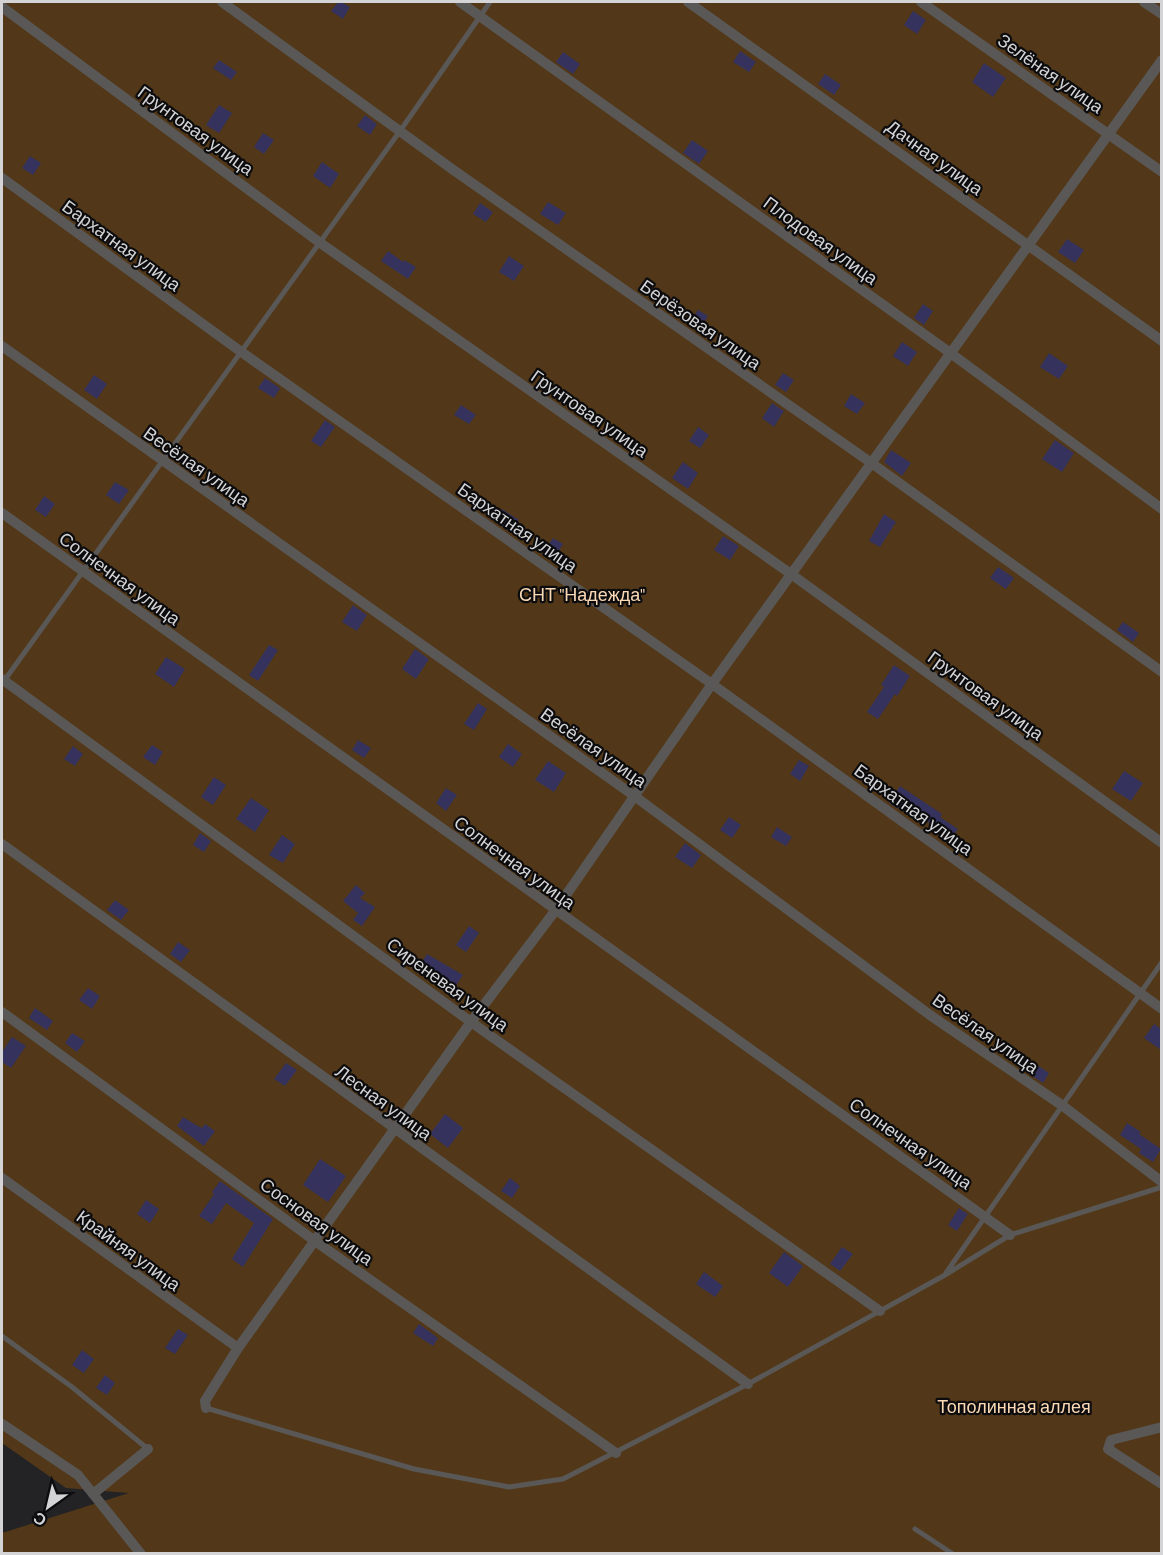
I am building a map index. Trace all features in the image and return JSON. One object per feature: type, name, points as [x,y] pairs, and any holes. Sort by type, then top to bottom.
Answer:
[{"type":"street","name":"Берёзовая улица","points":[[222,2],[462,176],[870,462],[1161,672]]},
{"type":"street","name":"Плодовая улица","points":[[460,2],[950,352],[1161,509]]},
{"type":"street","name":"Дачная улица","points":[[688,2],[1161,341]]},
{"type":"street","name":"Зелёная улица","points":[[921,2],[1161,172]]},
{"type":"street","points":[[1144,2],[1161,14]]},
{"type":"street","name":"Грунтовая улица","points":[[2,7],[319,242],[791,574],[1161,843]]},
{"type":"street","points":[[206,1408],[205,1401],[238,1348],[471,1022],[555,911],[633,795],[870,462],[1161,60]]},
{"type":"street","name":"Бархатная улица","points":[[2,178],[240,351],[712,684],[1161,1009]]},
{"type":"street","name":"Весёлая улица","points":[[2,346],[633,795],[930,1015],[1063,1106],[1161,1182]]},
{"type":"street","name":"Солнечная улица","points":[[2,513],[555,911],[1011,1235]]},
{"type":"street","name":"Сиреневая улица","points":[[2,681],[471,1022],[880,1311]]},
{"type":"street","name":"Лесная улица","points":[[2,844],[748,1384]]},
{"type":"street","name":"Сосновая улица","points":[[2,1012],[315,1241],[616,1453]]},
{"type":"street","name":"Крайняя улица","points":[[2,1178],[238,1348]]},
{"type":"street","points":[[2,1424],[78,1475],[141,1554]]},
{"type":"street","points":[[1161,1427],[1111,1440],[1108,1449],[1161,1484]]},
{"type":"street","points":[[93,1494],[148,1449]]},
{"type":"lane","points":[[2,681],[490,2]]},
{"type":"lane","points":[[945,1275],[1161,962]]},
{"type":"lane","points":[[206,1408],[414,1470],[509,1487],[562,1479],[748,1384],[945,1275],[1011,1235],[1161,1187]]},
{"type":"lane","points":[[2,1336],[72,1387],[148,1449]]},
{"type":"lane","points":[[915,1529],[953,1554]]},
{"type":"green space","name":"СНТ \"Надежда\"","points":[[2,2],[1161,2],[1161,1553],[2,1553],[2,1533],[129,1493],[66,1488],[2,1443]]},
{"type":"building","points":[[338,2],[350,7],[343,19],[331,11]]},
{"type":"building","points":[[913,11],[926,20],[917,34],[904,25]]},
{"type":"building","points":[[740,51],[756,62],[749,72],[733,62]]},
{"type":"building","points":[[563,52],[580,64],[573,74],[556,62]]},
{"type":"building","points":[[219,60],[237,72],[231,80],[213,68]]},
{"type":"building","points":[[984,63],[1006,78],[993,97],[972,82]]},
{"type":"building","points":[[825,74],[841,85],[834,95],[818,84]]},
{"type":"building","points":[[219,105],[232,113],[219,133],[206,125]]},
{"type":"building","points":[[365,115],[377,124],[370,135],[357,126]]},
{"type":"building","points":[[263,133],[274,140],[264,154],[254,147]]},
{"type":"building","points":[[692,140],[708,151],[699,164],[683,153]]},
{"type":"building","points":[[30,156],[41,163],[33,175],[22,168]]},
{"type":"building","points":[[322,162],[339,174],[330,188],[313,176]]},
{"type":"building","points":[[548,202],[566,213],[558,225],[540,214]]},
{"type":"building","points":[[480,203],[493,212],[486,222],[473,214]]},
{"type":"building","points":[[1067,239],[1084,250],[1075,263],[1058,252]]},
{"type":"building","points":[[388,251],[403,262],[404,260],[416,267],[408,279],[381,261]]},
{"type":"building","points":[[509,256],[524,266],[514,281],[499,272]]},
{"type":"building","points":[[923,304],[933,311],[924,325],[914,318]]},
{"type":"building","points":[[698,310],[708,316],[699,330],[689,323]]},
{"type":"building","points":[[731,341],[749,353],[744,362],[725,349]]},
{"type":"building","points":[[902,342],[917,352],[908,366],[893,356]]},
{"type":"building","points":[[1049,353],[1068,366],[1059,379],[1040,367]]},
{"type":"building","points":[[783,373],[794,380],[786,392],[775,385]]},
{"type":"building","points":[[94,375],[107,384],[97,399],[84,390]]},
{"type":"building","points":[[265,378],[280,388],[274,398],[258,388]]},
{"type":"building","points":[[851,394],[865,403],[857,414],[844,406]]},
{"type":"building","points":[[772,403],[784,411],[774,427],[762,418]]},
{"type":"building","points":[[461,405],[476,415],[469,424],[454,415]]},
{"type":"building","points":[[325,420],[335,427],[321,447],[311,441]]},
{"type":"building","points":[[698,427],[709,435],[700,448],[689,441]]},
{"type":"building","points":[[1055,440],[1074,453],[1062,472],[1042,459]]},
{"type":"building","points":[[891,450],[911,463],[902,476],[884,462]]},
{"type":"building","points":[[683,462],[698,473],[688,489],[672,478]]},
{"type":"building","points":[[115,482],[129,490],[119,504],[106,495]]},
{"type":"building","points":[[44,496],[55,504],[46,517],[35,510]]},
{"type":"building","points":[[502,509],[519,520],[511,533],[494,521]]},
{"type":"building","points":[[884,514],[896,522],[880,547],[869,541]]},
{"type":"building","points":[[723,536],[739,546],[730,560],[714,550]]},
{"type":"building","points":[[553,538],[563,544],[553,560],[543,553]]},
{"type":"building","points":[[998,567],[1014,578],[1006,589],[990,578]]},
{"type":"building","points":[[353,605],[367,615],[357,631],[342,622]]},
{"type":"building","points":[[1123,622],[1139,633],[1133,642],[1117,630]]},
{"type":"building","points":[[269,645],[278,650],[258,681],[249,675]]},
{"type":"building","points":[[415,649],[429,659],[416,679],[402,669]]},
{"type":"building","points":[[166,657],[185,669],[174,687],[155,674]]},
{"type":"building","points":[[894,665],[910,676],[878,719],[867,712],[884,687],[881,685]]},
{"type":"building","points":[[478,703],[487,709],[474,730],[464,724]]},
{"type":"building","points":[[358,740],[371,748],[364,758],[352,750]]},
{"type":"building","points":[[508,744],[522,754],[513,767],[499,757]]},
{"type":"building","points":[[152,745],[163,752],[155,765],[143,757]]},
{"type":"building","points":[[73,746],[83,754],[75,766],[64,759]]},
{"type":"building","points":[[799,760],[809,766],[800,781],[790,774]]},
{"type":"building","points":[[548,761],[566,773],[554,792],[535,780]]},
{"type":"building","points":[[1124,771],[1143,783],[1131,801],[1112,789]]},
{"type":"building","points":[[214,777],[226,785],[213,805],[201,797]]},
{"type":"building","points":[[900,786],[942,814],[940,817],[958,829],[952,838],[902,805],[899,809],[889,803]]},
{"type":"building","points":[[446,788],[457,795],[446,811],[436,803]]},
{"type":"building","points":[[251,798],[269,810],[255,832],[236,819]]},
{"type":"building","points":[[729,817],[741,825],[732,838],[720,830]]},
{"type":"building","points":[[777,827],[792,837],[786,846],[771,837]]},
{"type":"building","points":[[200,833],[211,841],[204,852],[193,845]]},
{"type":"building","points":[[282,835],[295,844],[283,863],[269,855]]},
{"type":"building","points":[[685,843],[701,855],[692,868],[675,857]]},
{"type":"building","points":[[356,885],[365,893],[360,898],[375,907],[362,926],[353,920],[358,913],[343,901]]},
{"type":"building","points":[[115,900],[129,910],[121,920],[107,910]]},
{"type":"building","points":[[469,926],[479,933],[466,952],[456,945]]},
{"type":"building","points":[[178,942],[190,950],[181,962],[170,954]]},
{"type":"building","points":[[427,954],[463,975],[452,991],[435,978],[437,976],[420,965]]},
{"type":"building","points":[[88,988],[100,996],[92,1009],[79,1000]]},
{"type":"building","points":[[35,1008],[53,1021],[47,1030],[29,1018]]},
{"type":"building","points":[[1154,1024],[1161,1029],[1161,1050],[1144,1038]]},
{"type":"building","points":[[72,1033],[85,1041],[77,1052],[65,1043]]},
{"type":"building","points":[[12,1037],[26,1046],[11,1068],[2,1062],[2,1052]]},
{"type":"building","points":[[286,1063],[297,1070],[285,1086],[274,1079]]},
{"type":"building","points":[[1034,1063],[1049,1073],[1043,1083],[1028,1073]]},
{"type":"building","points":[[445,1114],[463,1128],[448,1148],[430,1134]]},
{"type":"building","points":[[183,1117],[202,1128],[205,1124],[215,1131],[204,1146],[177,1126]]},
{"type":"building","points":[[1127,1123],[1161,1149],[1153,1162],[1139,1153],[1141,1149],[1120,1135]]},
{"type":"building","points":[[320,1159],[346,1176],[328,1202],[303,1185]]},
{"type":"building","points":[[510,1178],[520,1186],[512,1198],[501,1191]]},
{"type":"building","points":[[220,1181],[273,1219],[243,1267],[232,1259],[254,1223],[226,1203],[212,1224],[199,1216]]},
{"type":"building","points":[[146,1200],[159,1209],[150,1223],[137,1214]]},
{"type":"building","points":[[959,1208],[968,1214],[957,1231],[948,1225]]},
{"type":"building","points":[[842,1247],[853,1254],[840,1271],[830,1264]]},
{"type":"building","points":[[784,1252],[803,1266],[788,1287],[769,1273]]},
{"type":"building","points":[[704,1272],[723,1286],[715,1297],[696,1284]]},
{"type":"building","points":[[419,1324],[438,1338],[433,1346],[413,1333]]},
{"type":"building","points":[[178,1329],[188,1335],[175,1354],[165,1348]]},
{"type":"building","points":[[82,1350],[94,1359],[84,1373],[72,1365]]},
{"type":"building","points":[[105,1375],[115,1383],[107,1395],[96,1388]]},
{"type":"park label","name":"Тополинная аллея","points":[[1014,1406]]}]
